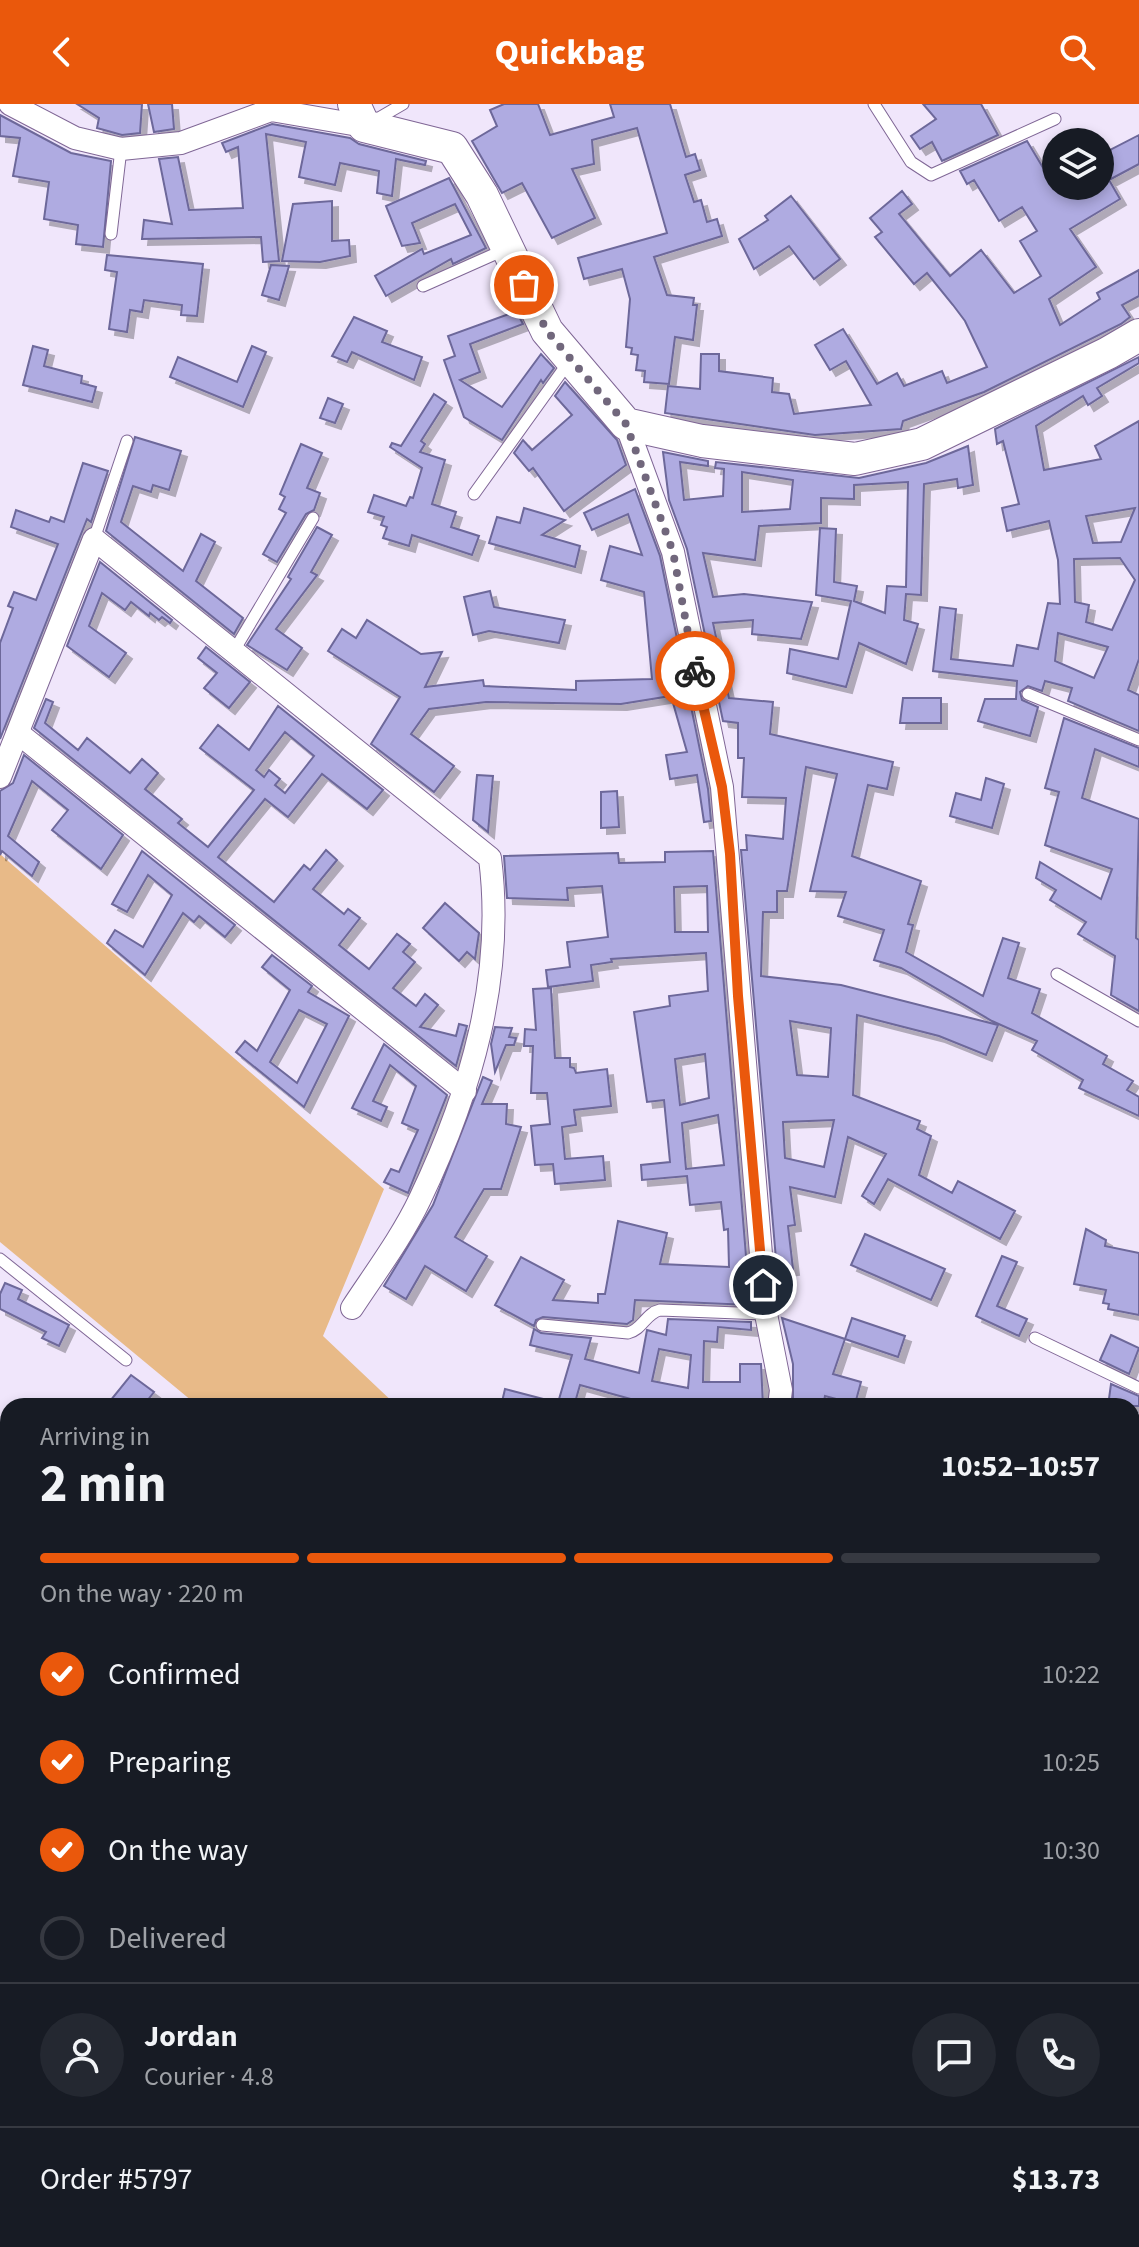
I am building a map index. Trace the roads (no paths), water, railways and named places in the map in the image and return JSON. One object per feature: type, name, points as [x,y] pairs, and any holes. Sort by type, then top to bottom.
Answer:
[{"type":"street","points":[[10,104],[75,138],[121,149],[181,143],[271,110],[359,115],[452,148],[482,195],[547,331],[626,424],[673,552],[722,787],[766,1314],[780,1398]]},
{"type":"street","points":[[626,424],[702,441],[855,459],[922,444],[1139,335]]},
{"type":"street","points":[[0,777],[94,539],[235,649],[490,858],[495,938],[491,989],[465,1091],[419,1201],[352,1308]]},
{"type":"street","points":[[18,733],[465,1091]]},
{"type":"lane","points":[[359,115],[403,104]]},
{"type":"lane","points":[[874,104],[911,162],[931,175],[1055,119]]},
{"type":"lane","points":[[111,234],[121,149]]},
{"type":"lane","points":[[423,286],[509,248]]},
{"type":"lane","points":[[474,494],[571,359]]},
{"type":"lane","points":[[94,539],[127,441]]},
{"type":"lane","points":[[235,649],[313,518]]},
{"type":"lane","points":[[1028,694],[1139,740]]},
{"type":"lane","points":[[1057,974],[1139,1021]]},
{"type":"lane","points":[[0,1259],[126,1360]]},
{"type":"lane","points":[[542,1325],[628,1333],[635,1331],[651,1312],[660,1310],[766,1314]]},
{"type":"lane","points":[[1035,1338],[1139,1388]]}]
